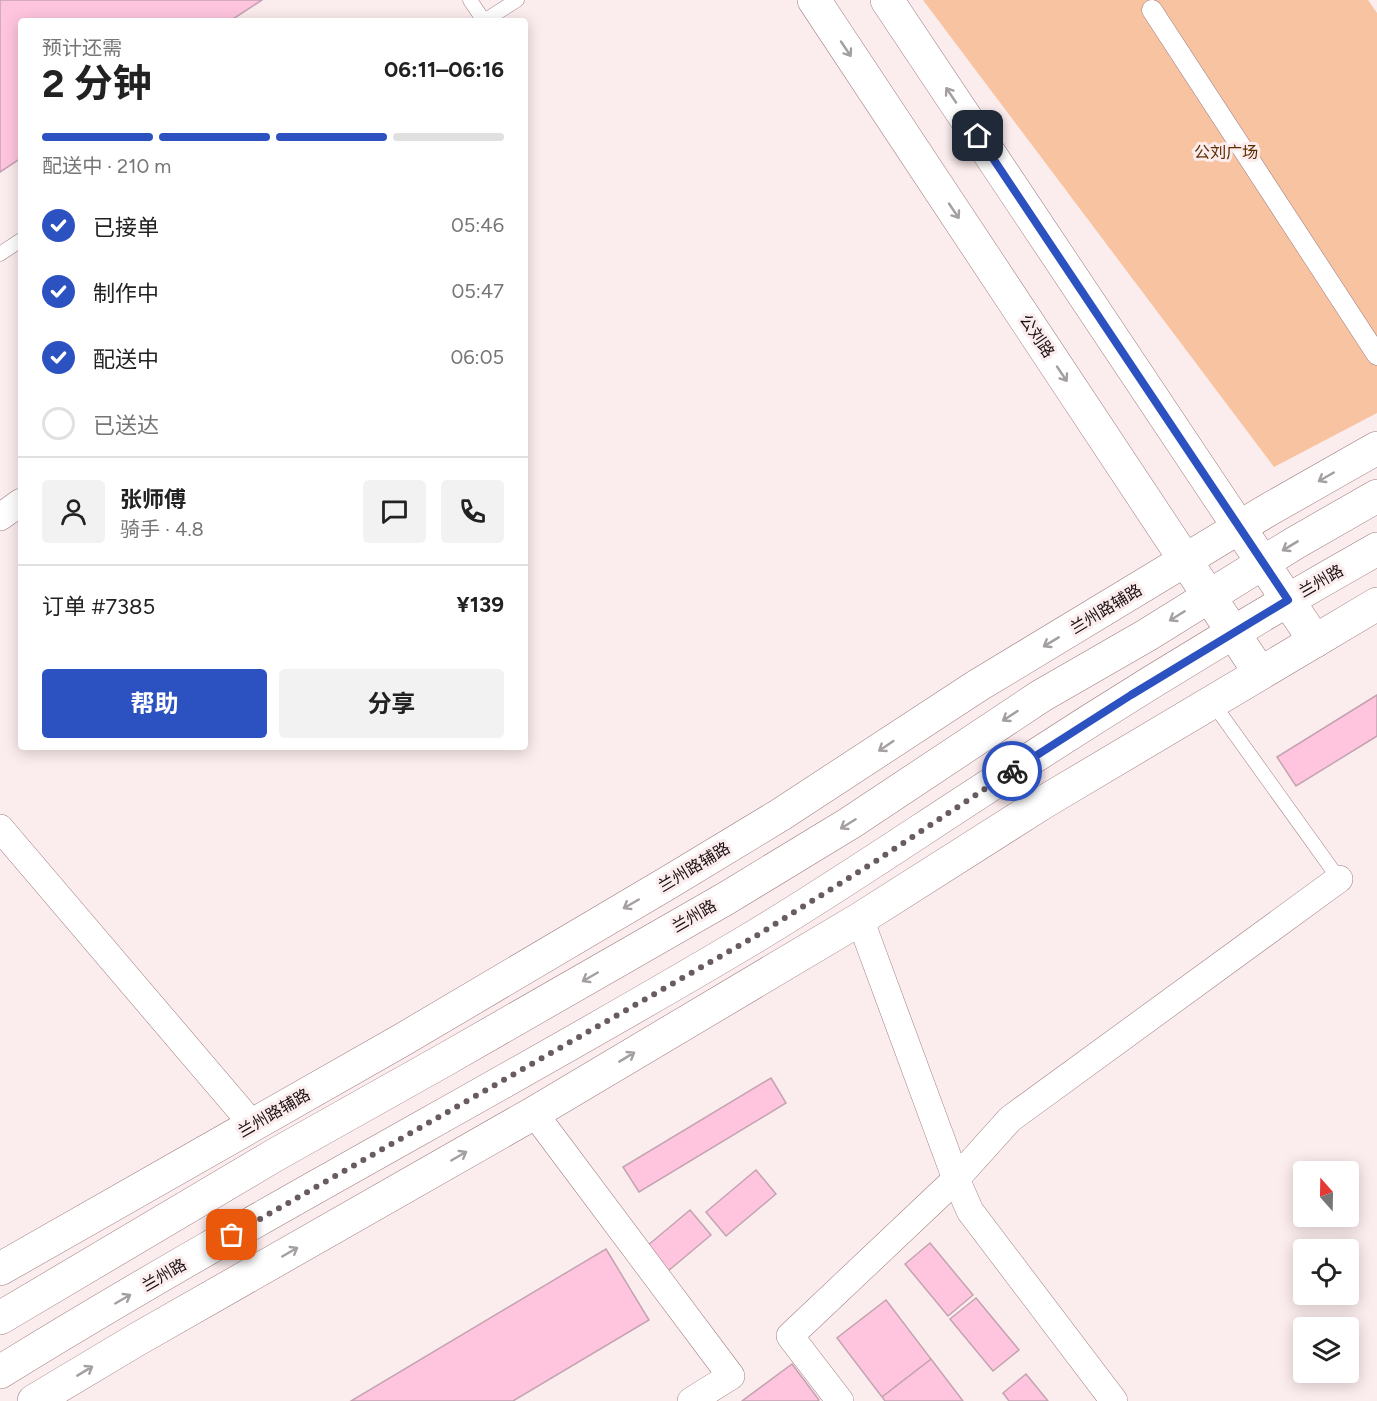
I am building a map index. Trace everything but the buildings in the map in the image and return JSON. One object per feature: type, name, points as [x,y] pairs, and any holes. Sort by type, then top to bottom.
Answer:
[{"type":"main road","name":"公刘路","points":[[814,0],[1260,673]]},
{"type":"main road","points":[[887,0],[1315,641]]},
{"type":"main road","name":"兰州路辅路","points":[[0,1269],[402,1040],[760,827],[977,686],[1377,448]]},
{"type":"main road","name":"兰州路","points":[[0,1318],[275,1155],[725,899],[850,822],[1041,696],[1377,496]]},
{"type":"main road","name":"兰州路","points":[[0,1372],[330,1177],[596,1029],[756,936],[1121,701],[1377,549]]},
{"type":"main road","points":[[34,1401],[157,1328],[534,1113],[860,919],[1044,802],[1377,604]]},
{"type":"street","points":[[1152,10],[1377,355]]},
{"type":"street","points":[[0,517],[18,504]]},
{"type":"street","points":[[0,828],[253,1125]]},
{"type":"street","points":[[840,1401],[790,1336],[956,1179],[1010,1119],[1339,879]]},
{"type":"street","points":[[860,919],[956,1179],[970,1211],[1114,1401]]},
{"type":"street","points":[[534,1113],[731,1376],[691,1401]]},
{"type":"lane","points":[[470,0],[482,18]]},
{"type":"lane","points":[[489,18],[517,0]]},
{"type":"lane","points":[[0,254],[18,242]]},
{"type":"lane","points":[[1212,702],[1339,879]]},
{"type":"green space","name":"公刘广场","points":[[923,0],[1368,0],[1377,13],[1377,413],[1274,467]]},
{"type":"way so far","points":[[232,1235],[330,1177],[607,1023],[756,936],[876,861],[1012,771]]},
{"type":"route","points":[[978,136],[1288,600],[1131,695],[1012,771]]}]
